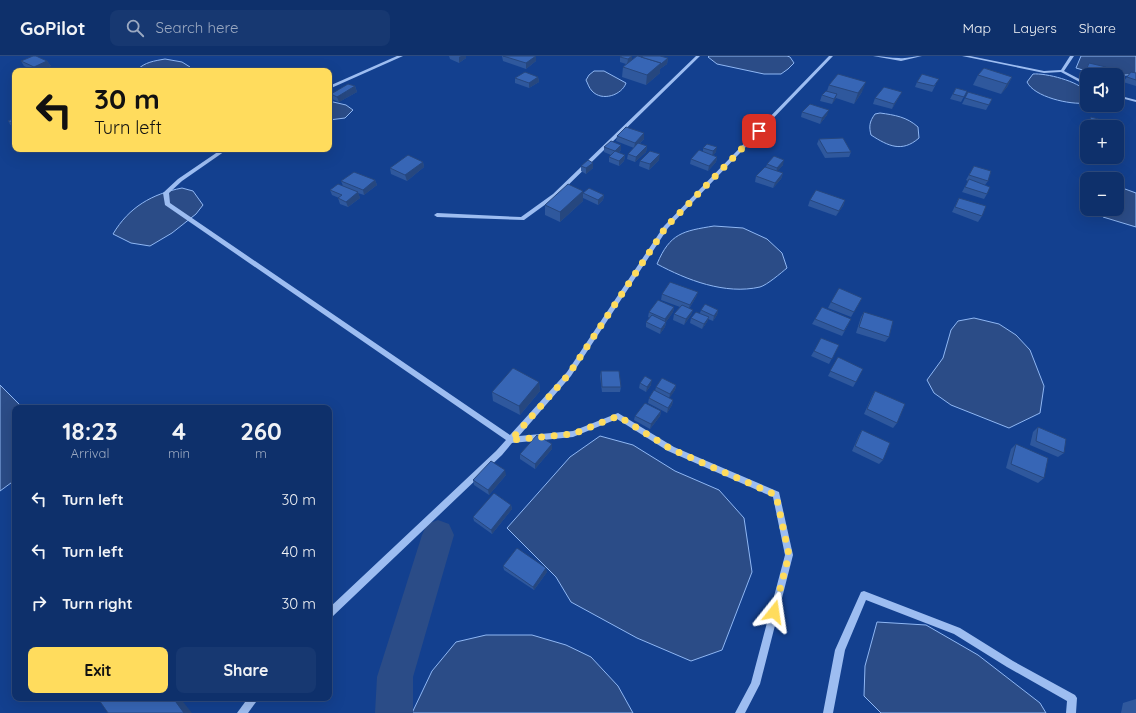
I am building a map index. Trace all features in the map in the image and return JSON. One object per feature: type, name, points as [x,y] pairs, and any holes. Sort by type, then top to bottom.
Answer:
[{"type":"street","points":[[332,87],[401,56]]},
{"type":"street","points":[[437,215],[522,219],[555,195],[698,56]]},
{"type":"street","points":[[332,611],[511,440],[569,374],[666,227],[831,56]]},
{"type":"street","points":[[875,56],[901,60],[920,56]]},
{"type":"street","points":[[964,56],[1044,72],[1062,71],[1080,81]]},
{"type":"street","points":[[1062,71],[1072,56]]},
{"type":"street","points":[[1124,98],[1136,101]]},
{"type":"street","points":[[221,152],[180,180],[166,193],[167,204],[511,440],[573,434],[618,416],[671,449],[776,495],[789,555],[755,684],[740,713]]},
{"type":"street","points":[[828,713],[840,650],[864,595],[957,631],[1010,664],[1072,698],[1071,713]]},
{"type":"street","points":[[242,713],[252,701]]},
{"type":"water","points":[[787,56],[790,57],[794,63],[781,74],[764,74],[717,64],[708,57]]},
{"type":"water","points":[[1081,56],[1136,56],[1136,74],[1124,75],[1124,68],[1076,68]]},
{"type":"water","points":[[165,59],[182,62],[190,67],[139,68],[153,61]]},
{"type":"water","points":[[594,71],[604,71],[626,83],[624,87],[616,94],[611,96],[601,96],[591,90],[586,80]]},
{"type":"water","points":[[1033,74],[1039,74],[1053,76],[1077,84],[1080,86],[1080,103],[1071,103],[1045,96],[1037,92],[1027,82]]},
{"type":"water","points":[[332,102],[346,105],[353,110],[345,118],[332,120]]},
{"type":"water","points":[[880,113],[900,117],[910,121],[918,127],[919,138],[913,143],[901,147],[889,145],[871,135],[871,122],[875,114]]},
{"type":"water","points":[[182,188],[193,191],[203,205],[196,214],[172,233],[150,246],[131,243],[113,234],[126,216],[142,203],[161,194]]},
{"type":"water","points":[[1124,189],[1136,193],[1136,227],[1103,217],[1124,216]]},
{"type":"water","points":[[714,226],[743,228],[767,239],[782,253],[787,268],[763,286],[747,289],[733,289],[694,280],[657,264],[667,246],[679,235]]},
{"type":"water","points":[[974,318],[999,324],[1016,335],[1030,350],[1044,386],[1040,413],[1009,428],[951,405],[934,393],[927,380],[943,358],[951,330],[958,321]]},
{"type":"water","points":[[0,385],[20,405],[12,405],[12,482],[0,491]]},
{"type":"water","points":[[600,436],[633,445],[675,471],[719,490],[744,518],[752,572],[722,650],[691,661],[637,638],[571,602],[556,577],[507,528],[570,457]]},
{"type":"water","points":[[877,622],[926,625],[978,655],[1040,703],[1046,713],[881,713],[864,696],[865,666]]},
{"type":"water","points":[[486,635],[532,635],[566,645],[591,657],[618,686],[633,713],[412,713],[432,671],[456,642]]},
{"type":"building","points":[[33,56],[47,61],[34,67],[21,61]]},
{"type":"building","points":[[503,56],[536,56],[526,63]]},
{"type":"building","points":[[632,56],[628,59],[620,57]]},
{"type":"building","points":[[637,56],[661,63],[647,75],[623,67]]},
{"type":"building","points":[[660,56],[668,58],[661,64],[641,57]]},
{"type":"building","points":[[1089,63],[1106,67],[1106,68],[1087,68]]},
{"type":"building","points":[[984,68],[1012,77],[1007,84],[978,75]]},
{"type":"building","points":[[525,72],[538,77],[529,83],[515,78]]},
{"type":"building","points":[[1131,72],[1136,73],[1136,80],[1127,77]]},
{"type":"building","points":[[838,74],[866,82],[858,93],[829,85]]},
{"type":"building","points":[[922,74],[939,79],[934,86],[917,82]]},
{"type":"building","points":[[348,84],[355,86],[337,97],[332,93]]},
{"type":"building","points":[[884,87],[902,92],[894,104],[875,98]]},
{"type":"building","points":[[956,88],[967,91],[964,97],[953,94]]},
{"type":"building","points":[[826,91],[837,94],[834,99],[822,95]]},
{"type":"building","points":[[968,92],[992,99],[989,105],[965,98]]},
{"type":"building","points":[[810,104],[829,110],[822,118],[802,112]]},
{"type":"building","points":[[1091,117],[1102,120],[1090,120]]},
{"type":"building","points":[[626,127],[644,133],[635,143],[617,136]]},
{"type":"building","points":[[843,138],[851,152],[827,153],[819,139]]},
{"type":"building","points":[[611,141],[621,145],[615,151],[604,147]]},
{"type":"building","points":[[638,143],[647,146],[636,157],[628,154]]},
{"type":"building","points":[[707,144],[717,147],[713,151],[703,148]]},
{"type":"building","points":[[699,150],[717,157],[709,166],[691,159]]},
{"type":"building","points":[[615,151],[625,155],[619,161],[609,157]]},
{"type":"building","points":[[650,151],[660,154],[650,164],[640,161]]},
{"type":"building","points":[[408,155],[423,162],[405,175],[390,168]]},
{"type":"building","points":[[774,156],[784,160],[777,168],[767,164]]},
{"type":"building","points":[[588,160],[593,163],[586,168],[581,166]]},
{"type":"building","points":[[974,166],[991,171],[988,181],[969,175]]},
{"type":"building","points":[[765,167],[783,173],[775,183],[756,176]]},
{"type":"building","points":[[354,172],[375,180],[363,190],[341,181]]},
{"type":"building","points":[[969,179],[990,187],[987,194],[965,187]]},
{"type":"building","points":[[338,184],[358,192],[346,202],[338,198],[342,195],[330,190]]},
{"type":"building","points":[[568,184],[583,191],[560,212],[545,205]]},
{"type":"building","points":[[589,188],[604,195],[598,200],[583,193]]},
{"type":"building","points":[[816,190],[845,200],[839,211],[810,200]]},
{"type":"building","points":[[959,198],[986,206],[982,216],[955,207]]},
{"type":"building","points":[[670,282],[698,292],[690,305],[662,294]]},
{"type":"building","points":[[839,288],[862,298],[854,312],[831,302]]},
{"type":"building","points":[[658,300],[674,307],[665,319],[649,312]]},
{"type":"building","points":[[705,304],[718,310],[714,316],[701,310]]},
{"type":"building","points":[[682,305],[693,310],[686,319],[674,314]]},
{"type":"building","points":[[822,307],[851,319],[844,331],[815,319]]},
{"type":"building","points":[[696,312],[709,317],[704,324],[691,318]]},
{"type":"building","points":[[864,312],[893,321],[889,337],[859,327]]},
{"type":"building","points":[[652,315],[666,322],[661,329],[646,322]]},
{"type":"building","points":[[821,338],[839,345],[832,359],[814,351]]},
{"type":"building","points":[[838,357],[863,369],[856,382],[830,371]]},
{"type":"building","points":[[513,368],[539,382],[519,406],[492,392]]},
{"type":"building","points":[[601,371],[619,371],[621,387],[602,387]]},
{"type":"building","points":[[645,376],[652,380],[647,387],[640,383]]},
{"type":"building","points":[[662,378],[676,385],[670,394],[656,387]]},
{"type":"building","points":[[654,390],[673,400],[668,408],[649,398]]},
{"type":"building","points":[[875,391],[905,404],[897,423],[867,409]]},
{"type":"building","points":[[645,403],[661,411],[651,424],[635,416]]},
{"type":"building","points":[[1038,427],[1066,439],[1064,453],[1036,441]]},
{"type":"building","points":[[862,430],[890,443],[883,460],[855,446]]},
{"type":"building","points":[[537,435],[552,444],[535,464],[520,454]]},
{"type":"building","points":[[1016,444],[1048,458],[1044,478],[1011,464]]},
{"type":"building","points":[[491,461],[505,470],[488,490],[473,480]]},
{"type":"building","points":[[494,493],[511,505],[491,530],[473,517]]},
{"type":"building","points":[[517,548],[546,568],[533,587],[503,566]]},
{"type":"building","points":[[100,701],[175,701],[184,713],[108,713]]},
{"type":"waterway","points":[[394,713],[395,677],[438,535]]},
{"type":"route","points":[[759,131],[666,227],[569,374],[511,440],[573,434],[618,416],[671,449],[776,495],[789,555],[774,612]]}]
